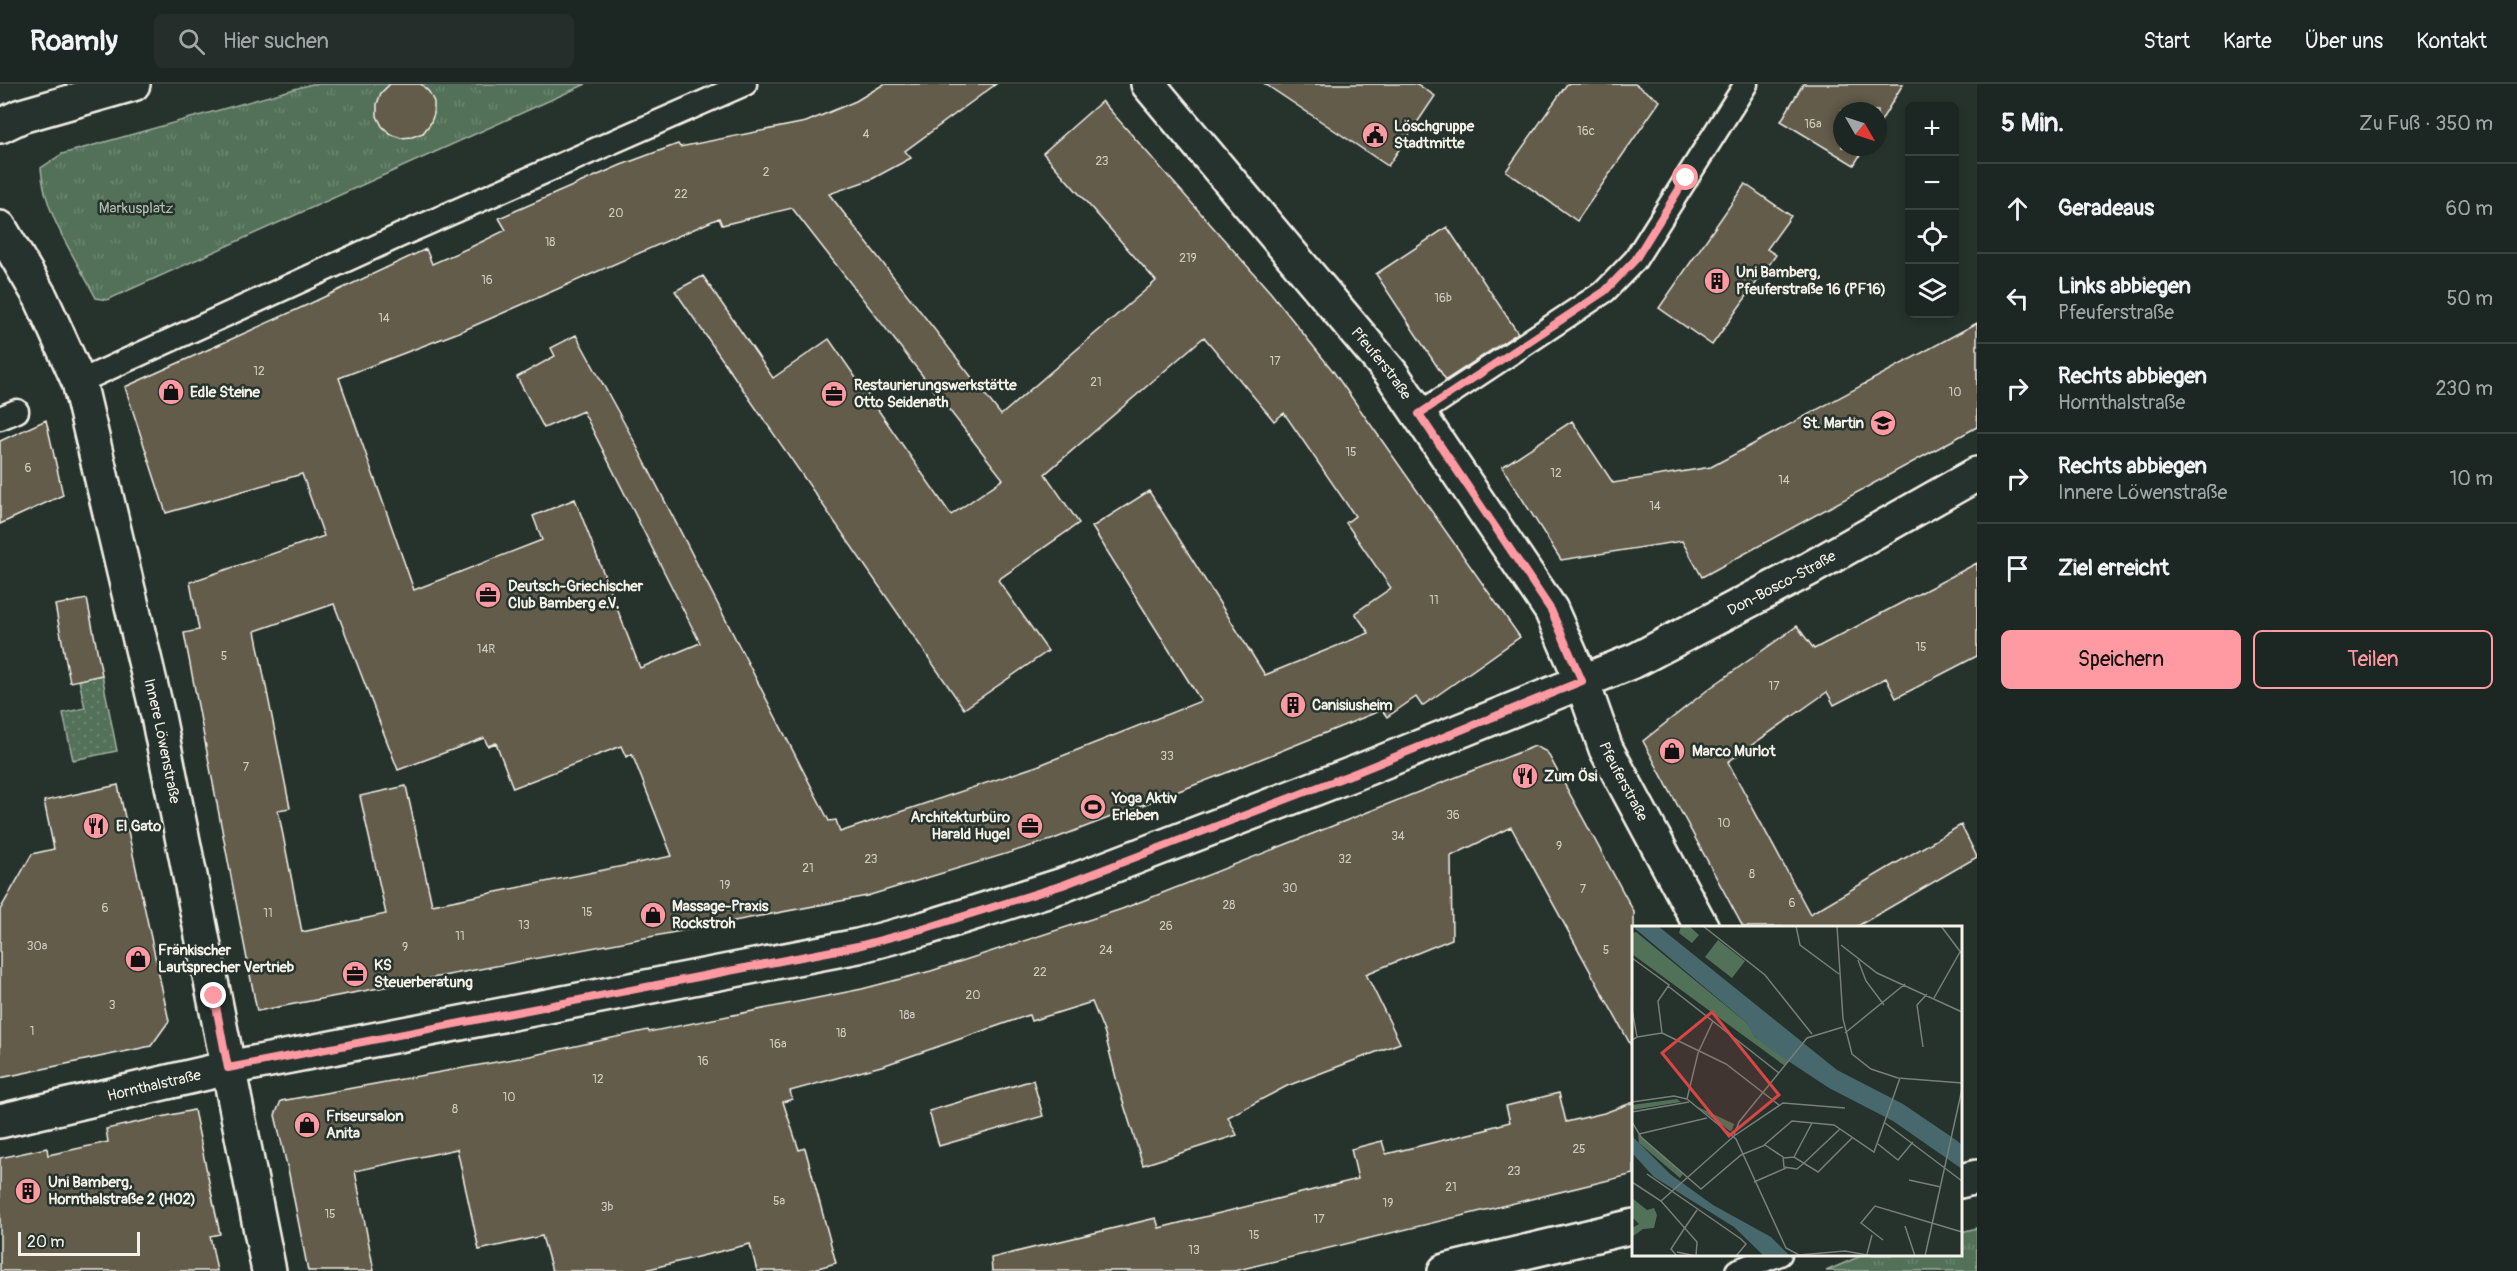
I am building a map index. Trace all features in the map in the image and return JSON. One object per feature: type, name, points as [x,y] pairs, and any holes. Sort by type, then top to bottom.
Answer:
[{"type":"street","points":[[0,126],[21,116],[133,84]]},
{"type":"street","name":"Pfeuferstraße","points":[[1148,84],[1391,373],[1551,610],[1582,681],[1606,749],[1701,926]]},
{"type":"street","name":"Innere Löwenstraße","points":[[0,228],[41,298],[79,382],[158,716],[269,1271]]},
{"type":"street","name":"Don-Bosco-Straße","points":[[1582,681],[1636,660],[1726,613],[1977,474]]},
{"type":"street","name":"Hornthalstraße","points":[[0,1121],[228,1068],[858,946],[926,928],[1063,885],[1366,769],[1582,681]]},
{"type":"street","points":[[1962,1180],[1977,1177]]},
{"type":"street","points":[[1445,1271],[1632,1226]]},
{"type":"lane","points":[[79,382],[401,235],[746,84]]},
{"type":"lane","points":[[1419,414],[1605,291],[1635,260],[1746,84]]},
{"type":"lane","points":[[1737,1271],[1775,1256]]},
{"type":"green space","name":"Markusplatz","points":[[312,84],[586,84],[107,300],[96,298],[54,219],[43,185],[41,168],[62,154]]},
{"type":"green space","points":[[102,675],[117,751],[73,760],[63,713],[85,708],[79,680]]},
{"type":"green space","points":[[1977,1228],[1977,1271],[1826,1271],[1861,1256],[1962,1256],[1962,1232]]},
{"type":"building","points":[[390,84],[421,84],[429,92],[434,102],[434,114],[423,133],[401,138],[390,134],[382,126],[377,116],[377,104],[381,93]]},
{"type":"building","points":[[884,84],[996,84],[905,151],[911,158],[872,179],[829,194],[1001,415],[1156,281],[1043,153],[1102,101],[1271,293],[1333,371],[1520,637],[1422,706],[1416,697],[1387,717],[1382,710],[1051,840],[867,896],[257,1011],[184,633],[199,630],[190,582],[324,536],[302,474],[166,513],[125,387],[426,249],[432,264],[473,246],[506,230],[499,218],[621,165],[678,144],[680,147],[806,122],[856,101]],"holes":[[[792,208],[1003,479],[951,515],[829,339],[773,378],[703,276],[675,291],[964,709],[1048,651],[998,580],[1079,523],[1045,474],[1204,337],[1274,421],[1284,413],[1355,516],[1346,523],[1391,588],[1355,613],[1369,633],[1265,675],[1149,491],[1092,527],[1201,701],[1037,766],[840,832],[836,820],[829,821],[633,439],[576,335],[551,348],[555,356],[517,377],[544,428],[583,411],[700,643],[640,668],[575,499],[533,516],[542,540],[414,590],[339,378],[462,331],[719,218],[722,225]],[[334,604],[398,770],[484,738],[488,746],[496,743],[513,788],[621,746],[626,757],[632,754],[672,856],[432,905],[406,786],[360,796],[386,914],[302,932],[278,810],[290,808],[255,631]]]},
{"type":"building","name":"Löschgruppe Stadtmitte","points":[[1265,84],[1417,84],[1435,96],[1388,166]]},
{"type":"building","points":[[1567,84],[1635,84],[1660,101],[1577,221],[1506,171]]},
{"type":"building","points":[[1803,84],[1903,84],[1887,111],[1887,102],[1833,102],[1833,152],[1781,121]]},
{"type":"building","points":[[1839,156],[1860,156],[1854,165]]},
{"type":"building","name":"Uni Bamberg, Pfeuferstraße 16 (PF16)","points":[[1745,184],[1791,216],[1767,249],[1776,255],[1712,345],[1659,308]]},
{"type":"building","points":[[1447,227],[1518,333],[1446,380],[1376,274]]},
{"type":"building","points":[[1977,323],[1977,427],[1702,577],[1682,541],[1561,560],[1502,467],[1572,421],[1613,483],[1711,467]]},
{"type":"building","points":[[46,420],[63,495],[0,524],[0,441]]},
{"type":"building","points":[[1977,563],[1977,656],[1896,698],[1886,678],[1834,705],[1827,692],[1728,762],[1810,914],[1961,825],[1977,857],[1858,926],[1742,926],[1643,741],[1710,688],[1797,626],[1814,649]]},
{"type":"building","points":[[87,599],[102,675],[70,682],[55,605]]},
{"type":"building","points":[[1535,746],[1547,752],[1634,912],[1632,1047],[1511,827],[1451,856],[1452,939],[1366,974],[1400,1043],[1287,1086],[1228,1117],[1237,1135],[1143,1165],[1118,1086],[1105,1034],[1092,1002],[1031,1021],[1029,1015],[885,1065],[790,1091],[792,1099],[783,1102],[799,1150],[805,1148],[836,1263],[807,1271],[757,1271],[750,1244],[641,1271],[552,1271],[542,1236],[479,1250],[457,1149],[355,1171],[374,1271],[308,1271],[275,1115],[281,1101],[530,1056],[648,1030],[649,1032],[862,989],[931,971],[1122,909]]},
{"type":"building","points":[[118,785],[169,1021],[151,1046],[0,1078],[0,910],[32,854],[54,849],[44,801]]},
{"type":"building","points":[[1033,1080],[1043,1116],[939,1146],[929,1111]]},
{"type":"building","points":[[1559,1093],[1566,1122],[1604,1113],[1632,1103],[1632,1174],[1234,1271],[992,1271],[991,1258],[1156,1218],[1159,1228],[1358,1179],[1351,1149],[1382,1141],[1386,1154],[1489,1129],[1510,1122],[1506,1106]]},
{"type":"building","points":[[194,1110],[220,1234],[210,1236],[217,1271],[0,1271],[0,1158],[47,1148],[48,1155],[108,1142],[106,1129]]},
{"type":"place","name":"Löschgruppe Stadtmitte","points":[[1375,135]]},
{"type":"place","name":"Uni Bamberg, Pfeuferstraße 16 (PF16)","points":[[1717,281]]},
{"type":"place","name":"Edle Steine","points":[[171,392]]},
{"type":"place","name":"Restaurierungswerkstätte Otto Seidenath","points":[[834,394]]},
{"type":"place","name":"St. Martin","points":[[1883,423]]},
{"type":"place","name":"Deutsch-Griechischer Club Bamberg e.V.","points":[[488,595]]},
{"type":"place","name":"Canisiusheim","points":[[1293,705]]},
{"type":"place","name":"Marco Murlot","points":[[1672,751]]},
{"type":"place","name":"Zum Ösi","points":[[1525,776]]},
{"type":"place","name":"Yoga Aktiv Erleben","points":[[1093,807]]},
{"type":"place","name":"El Gato","points":[[96,826]]},
{"type":"place","name":"Architekturbüro Harald Hugel","points":[[1030,826]]},
{"type":"place","name":"Massage-Praxis Rockstroh","points":[[653,915]]},
{"type":"place","name":"Fränkischer Lautsprecher Vertrieb","points":[[138,959]]},
{"type":"place","name":"KS Steuerberatung","points":[[355,974]]},
{"type":"place","name":"Friseursalon Anita","points":[[307,1125]]},
{"type":"place","name":"Uni Bamberg, Hornthalstraße 2 (HO2)","points":[[28,1191]]},
{"type":"route","points":[[214,996],[228,1068],[858,946],[926,928],[1063,885],[1508,713],[1582,681],[1551,610],[1419,414],[1605,291],[1635,260],[1686,178]]}]
